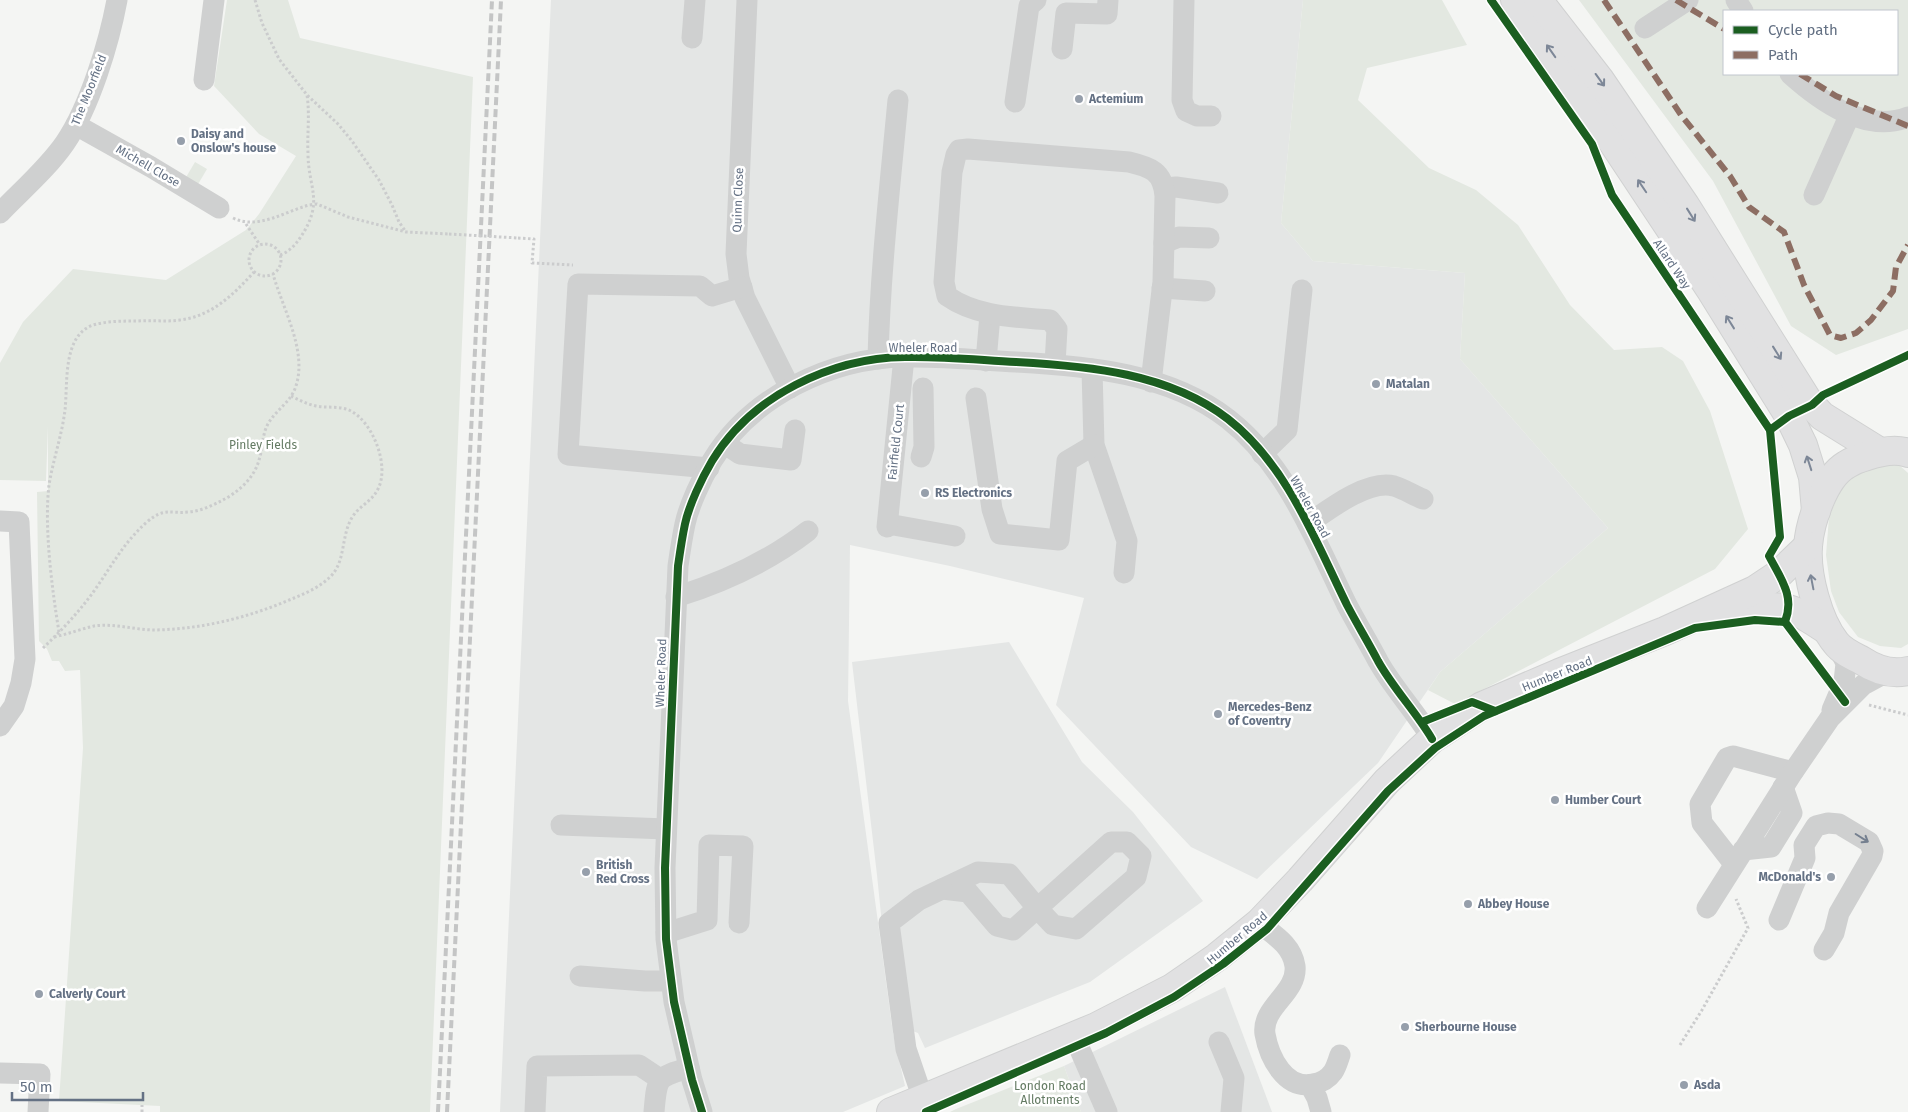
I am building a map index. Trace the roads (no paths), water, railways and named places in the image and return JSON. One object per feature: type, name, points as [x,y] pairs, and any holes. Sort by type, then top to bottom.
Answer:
[{"type":"main road","name":"Allard Way","points":[[1515,0],[1578,90],[1702,276],[1789,416],[1803,445],[1813,477],[1816,511]]},
{"type":"main road","points":[[1538,0],[1600,80],[1685,205],[1808,401],[1822,416],[1900,451]]},
{"type":"main road","points":[[1832,638],[1816,602],[1810,570],[1808,546],[1816,511],[1830,482],[1844,465],[1860,458],[1900,451]]},
{"type":"main road","name":"Humber Road","points":[[891,1112],[1074,1036],[1172,988],[1217,957],[1259,923],[1300,880],[1387,781],[1432,739],[1482,706],[1695,618],[1755,590],[1779,574],[1808,546]]},
{"type":"main road","name":"Humber Road","points":[[1695,618],[1757,607],[1778,608],[1800,613],[1871,666],[1900,675]]},
{"type":"street","name":"The Moorfield","points":[[0,212],[42,171],[64,144],[76,125],[106,46],[117,0]]},
{"type":"street","points":[[204,80],[214,0]]},
{"type":"street","points":[[692,38],[695,0]]},
{"type":"street","name":"Quinn Close","points":[[747,0],[736,239],[738,273],[746,298],[790,388]]},
{"type":"street","points":[[1015,102],[1029,6],[1036,0]]},
{"type":"street","points":[[1062,49],[1066,13],[1107,14],[1108,0]]},
{"type":"street","points":[[1184,0],[1182,100],[1186,110],[1197,116],[1211,116]]},
{"type":"street","points":[[1645,28],[1688,0]]},
{"type":"street","points":[[1792,75],[1816,96],[1833,107],[1850,114],[1870,120],[1888,121],[1908,117]]},
{"type":"street","points":[[878,359],[886,225],[898,100]]},
{"type":"street","points":[[1814,195],[1850,114]]},
{"type":"street","name":"Michell Close","points":[[76,125],[220,208]]},
{"type":"street","points":[[1055,364],[1057,329],[1050,320],[990,315],[956,303],[947,296],[944,282],[952,172],[959,150],[968,149],[1129,162],[1149,167],[1159,176],[1165,188],[1164,243],[1162,288],[1151,382]]},
{"type":"street","points":[[1165,188],[1176,187],[1218,193]]},
{"type":"street","points":[[1164,243],[1179,237],[1208,238]]},
{"type":"street","points":[[709,468],[568,455],[578,284],[700,286],[712,296],[742,287]]},
{"type":"street","points":[[1162,288],[1205,291]]},
{"type":"street","points":[[1262,454],[1287,430],[1302,290]]},
{"type":"street","points":[[986,361],[990,315]]},
{"type":"street","name":"Wheler Road","points":[[702,1112],[689,1068],[674,1002],[666,933],[664,868],[678,566],[686,521],[709,468],[725,444],[750,417],[767,402],[790,388],[812,377],[837,368],[878,359],[904,357],[1055,364],[1115,372],[1151,382],[1194,398],[1227,419],[1262,454],[1284,482],[1308,524],[1349,609],[1381,667],[1422,722],[1432,739]]},
{"type":"street","name":"Fairfield Court","points":[[904,357],[887,525],[955,536]]},
{"type":"street","points":[[1092,369],[1094,445],[1127,541],[1124,573]]},
{"type":"street","points":[[896,443],[923,452],[923,388]]},
{"type":"street","points":[[976,398],[992,509],[1000,534],[1059,540],[1067,461],[1094,445]]},
{"type":"street","points":[[725,444],[740,454],[791,460],[795,430]]},
{"type":"street","points":[[1308,524],[1339,503],[1370,488],[1382,485],[1394,486],[1422,498]]},
{"type":"street","points":[[0,521],[19,522],[25,659],[21,683],[14,706],[0,726]]},
{"type":"street","points":[[676,597],[714,585],[753,566],[788,547],[808,531]]},
{"type":"street","points":[[1830,718],[1844,682],[1846,663],[1832,638]]},
{"type":"street","points":[[1708,908],[1788,779],[1830,718],[1863,685],[1900,675]]},
{"type":"street","points":[[1739,857],[1702,823],[1700,804],[1727,758],[1733,756],[1788,779]]},
{"type":"street","points":[[1779,920],[1805,858],[1804,845],[1816,826],[1835,823],[1869,842],[1873,851],[1839,913],[1834,933],[1824,950]]},
{"type":"street","points":[[561,825],[666,829]]},
{"type":"street","points":[[923,1099],[906,1049],[889,923],[920,900],[942,889],[978,872],[1010,874],[1038,909],[1053,924],[1076,929],[1136,877],[1141,856],[1127,842],[1111,842],[1038,909],[1014,930],[997,926],[968,892],[942,889]]},
{"type":"street","points":[[666,933],[707,920],[709,845],[742,846],[739,923]]},
{"type":"street","points":[[708,889],[740,889]]},
{"type":"street","points":[[1259,923],[1288,946],[1295,966],[1296,974],[1291,985],[1266,1022],[1265,1031],[1268,1045],[1282,1073],[1300,1084],[1310,1085],[1318,1083],[1328,1078],[1334,1071],[1340,1055]]},
{"type":"street","points":[[580,976],[671,981]]},
{"type":"street","points":[[1074,1036],[1107,1112]]},
{"type":"street","points":[[1219,1042],[1234,1078],[1231,1112]]},
{"type":"street","points":[[535,1112],[536,1066],[639,1065],[660,1079]]},
{"type":"street","points":[[654,1112],[656,1088],[660,1079],[666,1075],[689,1068]]},
{"type":"street","points":[[0,1072],[40,1074],[38,1112]]},
{"type":"street","points":[[1310,1085],[1317,1098],[1321,1112]]},
{"type":"railway","points":[[438,1112],[492,0]]},
{"type":"railway","points":[[447,1112],[501,0]]},
{"type":"place","name":"Actemium","points":[[1079,99]]},
{"type":"place","name":"Daisy and Onslow's house","points":[[181,141]]},
{"type":"place","name":"Matalan","points":[[1376,384]]},
{"type":"place","name":"RS Electronics","points":[[925,493]]},
{"type":"place","name":"Mercedes-Benz of Coventry","points":[[1218,714]]},
{"type":"place","name":"Humber Court","points":[[1555,800]]},
{"type":"place","name":"British Red Cross","points":[[586,872]]},
{"type":"place","name":"McDonald's","points":[[1831,877]]},
{"type":"place","name":"Abbey House","points":[[1468,904]]},
{"type":"place","name":"Calverly Court","points":[[39,994]]},
{"type":"place","name":"Sherbourne House","points":[[1405,1027]]},
{"type":"place","name":"Asda","points":[[1684,1085]]},
{"type":"park label","name":"Pinley Fields","points":[[263,445]]},
{"type":"park label","name":"London Road Allotments","points":[[1050,1093]]}]
